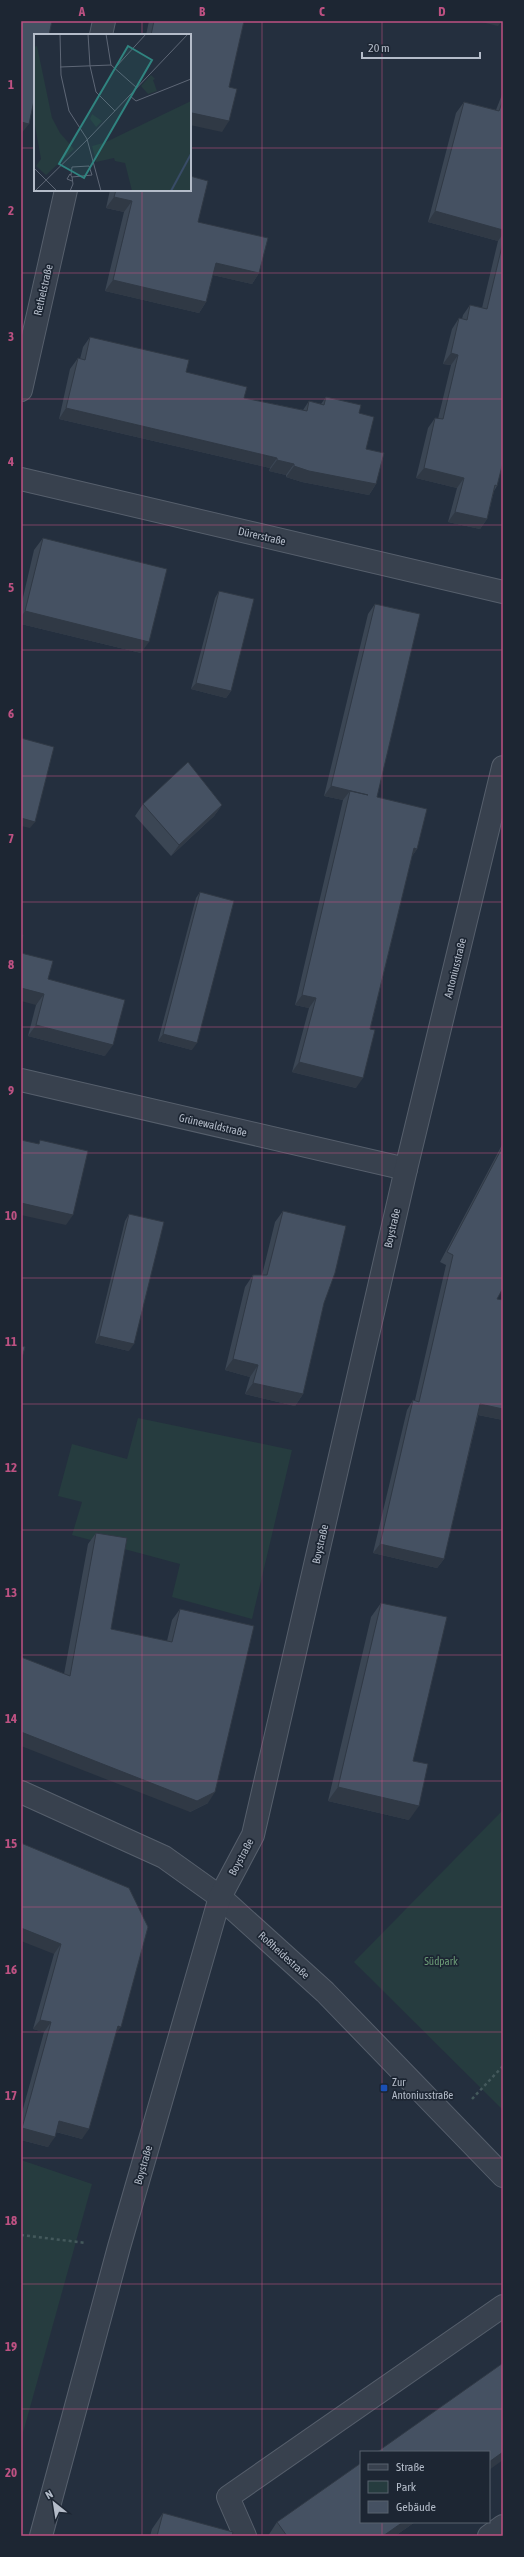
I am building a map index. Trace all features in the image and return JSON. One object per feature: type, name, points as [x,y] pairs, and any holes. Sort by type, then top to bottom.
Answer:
[{"type":"street","points":[[100,34],[104,21]]},
{"type":"street","name":"Rethelstraße","points":[[21,390],[66,191]]},
{"type":"street","name":"Dürerstraße","points":[[21,479],[503,592]]},
{"type":"street","name":"Antoniusstraße","points":[[406,1169],[501,788],[503,767]]},
{"type":"street","name":"Grünewaldstraße","points":[[21,1080],[406,1169]]},
{"type":"street","name":"Boystraße","points":[[41,2536],[119,2247],[220,1897],[254,1835],[406,1169]]},
{"type":"street","name":"Roßheidestraße","points":[[21,1792],[164,1857],[220,1897],[325,1992],[503,2176]]},
{"type":"street","points":[[245,2536],[228,2497],[503,2306]]},
{"type":"street","points":[[489,2536],[503,2526]]},
{"type":"path","points":[[452,2122],[503,2066]]},
{"type":"path","points":[[21,2235],[119,2247]]},
{"type":"green space","points":[[138,1418],[292,1450],[252,1619],[172,1597],[180,1564],[72,1535],[82,1502],[58,1496],[72,1444],[127,1459]]},
{"type":"green space","name":"Südpark","points":[[503,1810],[503,2110],[354,1962]]},
{"type":"green space","points":[[21,2160],[92,2184],[21,2440]]},
{"type":"building","points":[[21,21],[52,21],[49,34],[34,34],[34,101],[29,124],[21,122]]},
{"type":"building","points":[[154,21],[244,21],[229,87],[237,89],[229,121],[192,113],[191,118],[191,34],[151,34]]},
{"type":"building","points":[[503,100],[503,230],[435,211],[464,102],[499,111]]},
{"type":"building","points":[[191,176],[208,181],[198,222],[268,238],[259,273],[216,263],[206,302],[113,280],[132,201],[114,197],[116,191],[191,191]]},
{"type":"building","points":[[503,242],[503,462],[497,486],[495,485],[487,519],[455,512],[464,478],[424,468],[435,418],[443,419],[458,355],[451,353],[459,318],[467,320],[470,305],[487,309]]},
{"type":"building","points":[[90,337],[189,360],[186,372],[247,387],[244,398],[307,411],[309,401],[324,405],[326,397],[361,405],[359,413],[374,417],[366,449],[384,453],[376,484],[309,471],[294,466],[294,464],[277,460],[277,458],[66,408],[78,358],[85,360]]},
{"type":"building","points":[[43,538],[167,569],[149,642],[25,611]]},
{"type":"building","points":[[219,591],[254,599],[231,691],[196,683]]},
{"type":"building","points":[[375,604],[420,614],[377,797],[427,809],[417,849],[414,848],[370,1029],[375,1030],[363,1078],[299,1062],[316,998],[302,995],[350,791],[368,795],[331,786]]},
{"type":"building","points":[[21,738],[54,747],[35,822],[21,818]]},
{"type":"building","points":[[188,762],[222,805],[179,845],[143,804]]},
{"type":"building","points":[[200,892],[234,901],[197,1043],[163,1034]]},
{"type":"building","points":[[21,953],[53,961],[48,979],[125,1000],[113,1045],[36,1025],[44,994],[21,988]]},
{"type":"building","points":[[21,1140],[39,1144],[40,1140],[88,1151],[73,1215],[21,1203]]},
{"type":"building","points":[[503,1146],[503,1288],[497,1299],[503,1300],[503,1409],[480,1404],[444,1559],[380,1544],[413,1400],[419,1402],[453,1255],[447,1252]]},
{"type":"building","points":[[283,1211],[346,1226],[335,1273],[324,1303],[303,1394],[253,1383],[258,1365],[233,1359],[253,1275],[267,1275]]},
{"type":"building","points":[[129,1214],[164,1222],[134,1344],[99,1336]]},
{"type":"building","points":[[21,1346],[25,1347],[21,1361]]},
{"type":"building","points":[[96,1533],[127,1538],[111,1629],[172,1642],[180,1609],[254,1626],[215,1792],[197,1801],[21,1732],[21,1657],[70,1676]]},
{"type":"building","points":[[381,1603],[447,1617],[413,1761],[428,1764],[419,1806],[338,1787]]},
{"type":"building","points":[[21,1843],[129,1888],[148,1927],[121,2027],[118,2026],[89,2129],[59,2121],[55,2137],[22,2128],[51,2022],[40,2020],[61,1944],[21,1928]]},
{"type":"building","points":[[503,2363],[503,2452],[490,2461],[490,2451],[378,2451]]},
{"type":"building","points":[[360,2464],[360,2523],[402,2523],[383,2536],[287,2536],[277,2522]]},
{"type":"building","points":[[163,2513],[233,2532],[232,2536],[157,2536]]},
{"type":"place","name":"Zur Antoniusstraße","points":[[384,2088]]}]
